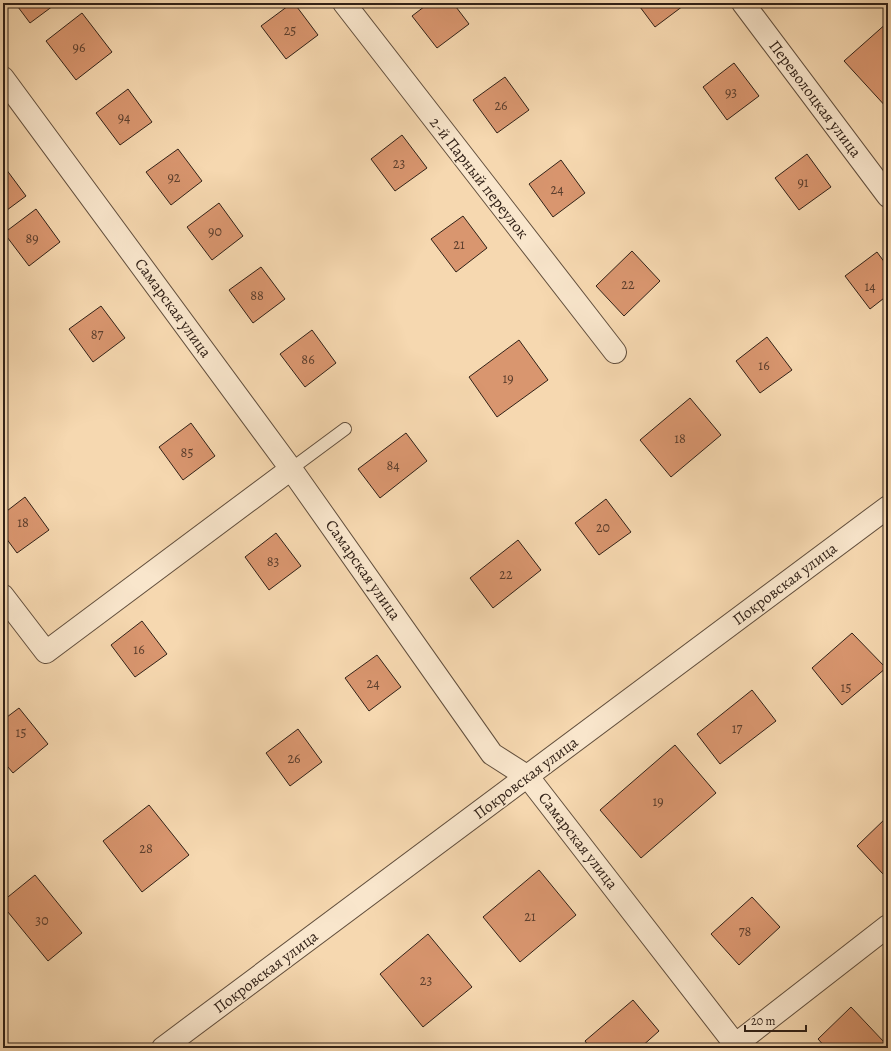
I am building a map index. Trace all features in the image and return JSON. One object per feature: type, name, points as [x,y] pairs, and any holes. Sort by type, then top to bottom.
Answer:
[{"type":"street","name":"2-й Парный переулок","points":[[344,3],[615,352]]},
{"type":"street","name":"Переволоцкая улица","points":[[743,3],[888,196]]},
{"type":"street","name":"Самарская улица","points":[[3,78],[291,469],[492,754],[528,777],[735,1047]]},
{"type":"street","points":[[3,596],[46,652],[291,469]]},
{"type":"street","name":"Покровская улица","points":[[163,1048],[888,507]]},
{"type":"street","points":[[735,1047],[888,926]]},
{"type":"lane","points":[[291,469],[345,429]]},
{"type":"building","points":[[15,3],[57,3],[30,23]]},
{"type":"building","points":[[294,3],[318,35],[286,59],[261,26]]},
{"type":"building","points":[[429,3],[453,3],[469,24],[437,48],[412,16]]},
{"type":"building","points":[[637,3],[687,3],[655,27]]},
{"type":"building","points":[[82,13],[112,52],[76,80],[46,41]]},
{"type":"building","points":[[888,22],[888,109],[844,61]]},
{"type":"building","points":[[734,63],[759,96],[727,120],[703,87]]},
{"type":"building","points":[[505,77],[529,110],[497,133],[473,100]]},
{"type":"building","points":[[128,89],[152,122],[120,145],[96,113]]},
{"type":"building","points":[[402,135],[427,168],[395,191],[371,159]]},
{"type":"building","points":[[178,149],[202,181],[171,205],[146,172]]},
{"type":"building","points":[[807,154],[831,187],[799,210],[775,178]]},
{"type":"building","points":[[561,160],[585,193],[553,217],[529,184]]},
{"type":"building","points":[[3,165],[26,196],[3,213]]},
{"type":"building","points":[[219,203],[243,236],[212,260],[187,227]]},
{"type":"building","points":[[36,209],[60,242],[29,266],[4,233]]},
{"type":"building","points":[[463,216],[487,248],[456,272],[431,239]]},
{"type":"building","points":[[632,251],[660,281],[624,316],[596,286]]},
{"type":"building","points":[[877,252],[888,267],[888,295],[870,309],[845,276]]},
{"type":"building","points":[[261,267],[285,299],[253,323],[229,290]]},
{"type":"building","points":[[101,306],[125,338],[93,362],[69,329]]},
{"type":"building","points":[[312,330],[336,363],[305,387],[280,354]]},
{"type":"building","points":[[767,337],[792,370],[760,393],[736,361]]},
{"type":"building","points":[[519,340],[548,380],[497,417],[469,377]]},
{"type":"building","points":[[690,398],[721,435],[671,477],[640,440]]},
{"type":"building","points":[[191,423],[215,456],[183,480],[159,447]]},
{"type":"building","points":[[406,433],[427,461],[380,498],[358,469]]},
{"type":"building","points":[[25,497],[49,530],[17,553],[3,534],[3,514]]},
{"type":"building","points":[[606,499],[631,532],[599,555],[575,523]]},
{"type":"building","points":[[276,533],[301,566],[269,590],[245,557]]},
{"type":"building","points":[[518,540],[541,570],[493,608],[470,578]]},
{"type":"building","points":[[142,621],[167,654],[135,677],[111,645]]},
{"type":"building","points":[[852,633],[886,668],[842,705],[812,668]]},
{"type":"building","points":[[377,655],[401,687],[369,711],[345,678]]},
{"type":"building","points":[[752,690],[776,721],[720,764],[697,734]]},
{"type":"building","points":[[19,708],[48,744],[13,773],[3,761],[3,720]]},
{"type":"building","points":[[298,729],[322,762],[290,786],[266,753]]},
{"type":"building","points":[[675,745],[716,793],[641,858],[600,810]]},
{"type":"building","points":[[149,805],[189,855],[142,892],[103,841]]},
{"type":"building","points":[[888,816],[888,870],[883,874],[857,846]]},
{"type":"building","points":[[539,870],[576,915],[520,962],[483,917]]},
{"type":"building","points":[[35,875],[82,933],[48,961],[3,906],[3,901]]},
{"type":"building","points":[[752,897],[780,927],[739,965],[711,934]]},
{"type":"building","points":[[428,934],[472,987],[423,1027],[380,974]]},
{"type":"building","points":[[633,1000],[659,1031],[640,1048],[590,1048],[585,1041]]},
{"type":"building","points":[[851,1007],[884,1042],[878,1048],[826,1048],[818,1039]]}]
